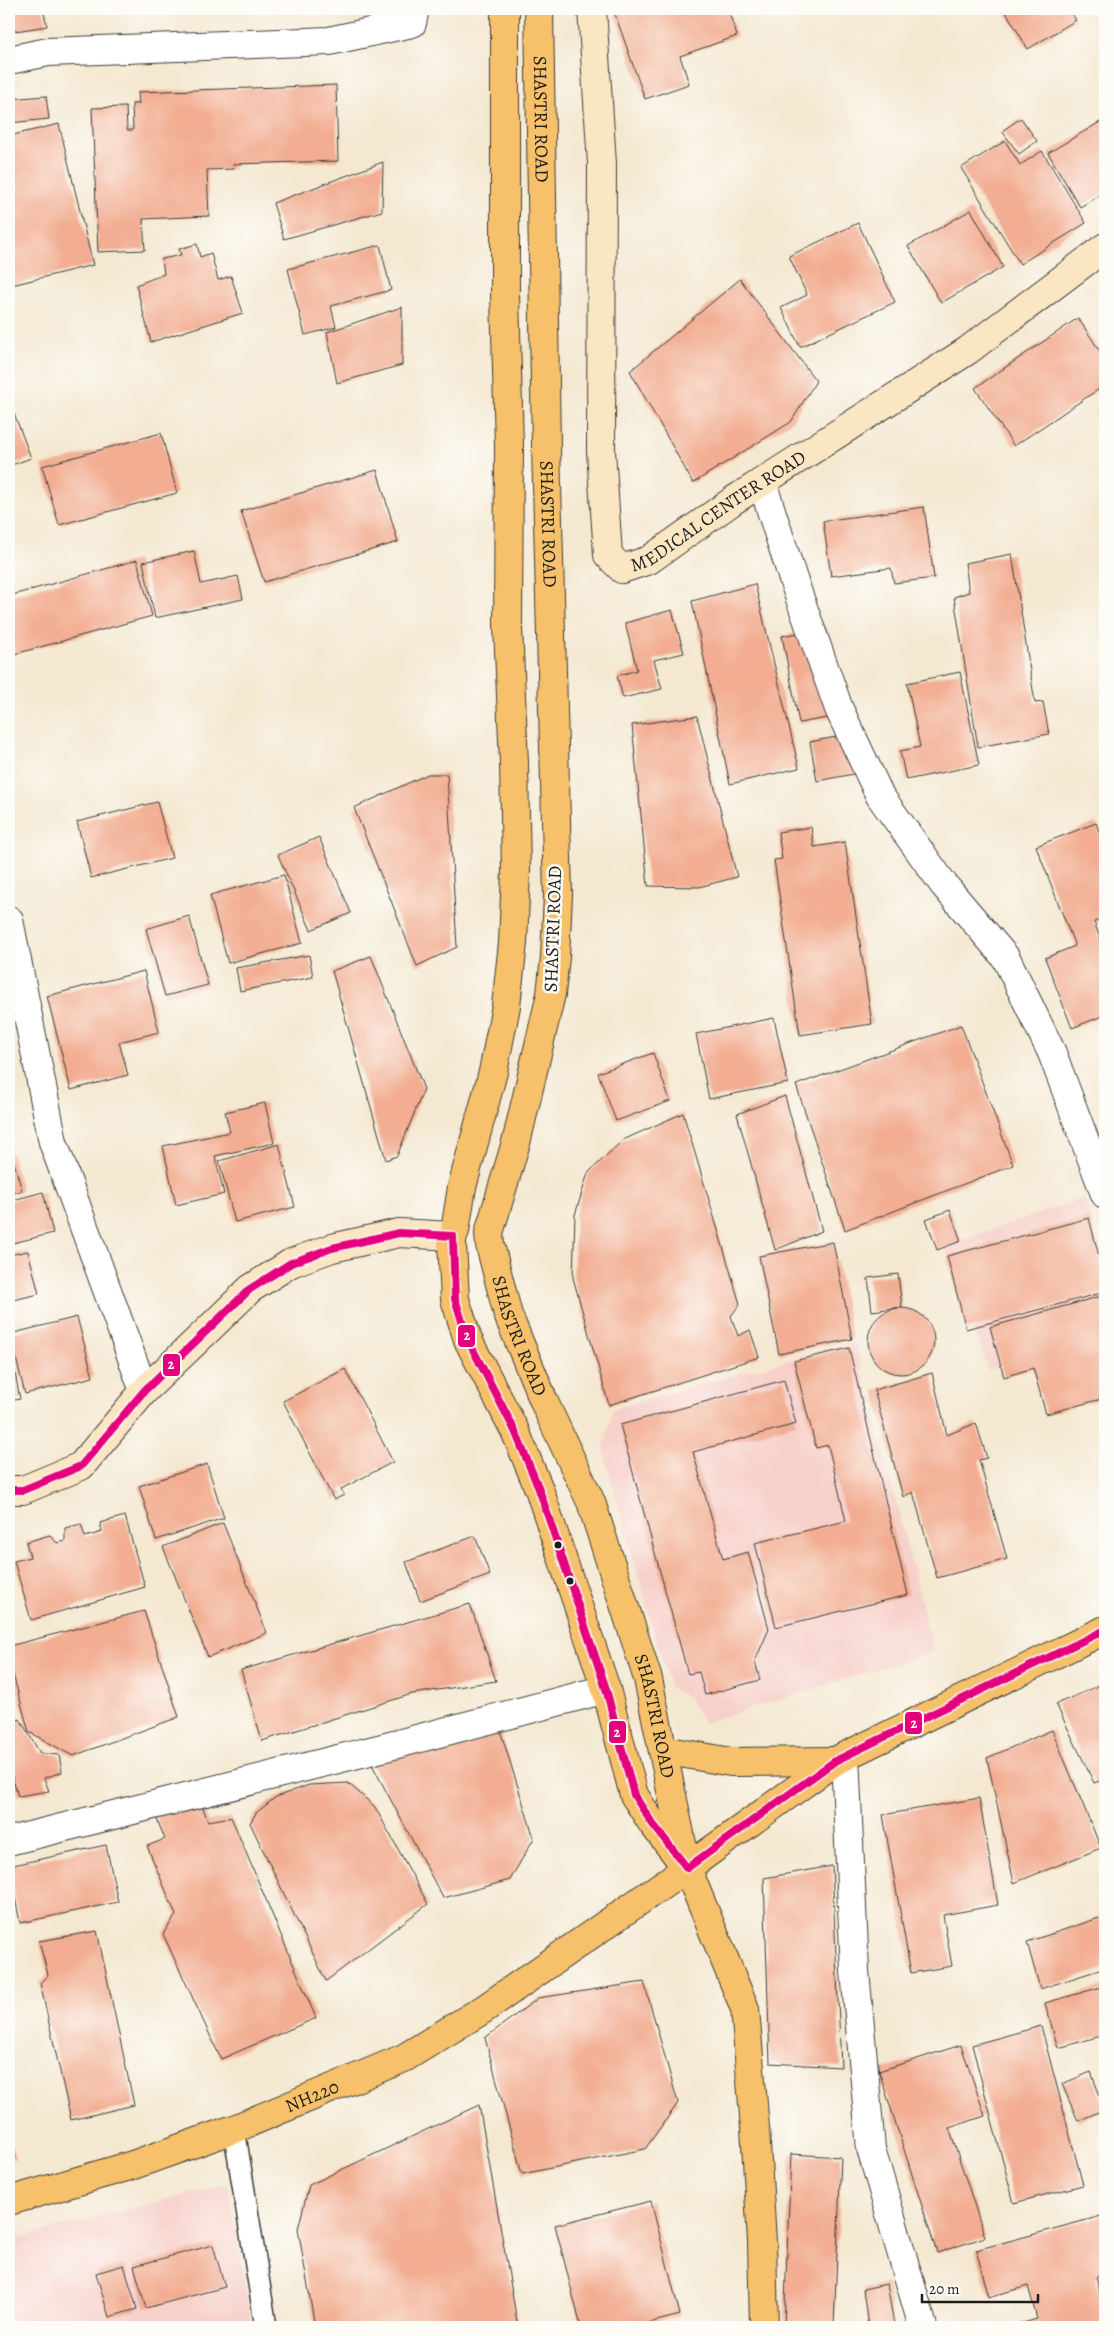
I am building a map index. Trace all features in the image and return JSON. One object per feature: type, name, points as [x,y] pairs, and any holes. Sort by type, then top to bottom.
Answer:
[{"type":"main road","name":"SHASTRI ROAD","points":[[505,9],[508,628],[514,763],[516,872],[506,1006],[493,1072],[462,1187],[453,1237],[455,1299],[468,1340],[515,1432],[539,1489],[606,1689],[634,1795],[652,1823],[687,1868]]},
{"type":"main road","name":"SHASTRI ROAD","points":[[539,9],[546,456],[558,895],[556,949],[551,994],[534,1068],[517,1139],[489,1239],[508,1315],[545,1404],[591,1502],[648,1679],[687,1868]]},
{"type":"main road","points":[[453,1237],[464,1223],[475,1222],[486,1228],[489,1239]]},
{"type":"main road","points":[[764,2327],[759,2185],[745,2009],[687,1868],[840,1758],[1105,1630]]},
{"type":"main road","points":[[663,1750],[731,1762],[840,1758]]},
{"type":"main road","name":"NH220","points":[[9,2201],[132,2165],[234,2129],[404,2058],[484,2010],[687,1868]]},
{"type":"street","points":[[9,60],[48,52],[329,41],[412,23],[415,9]]},
{"type":"street","name":"MEDICAL CENTER ROAD","points":[[592,9],[602,164],[601,451],[608,555],[622,569],[649,560],[762,482],[967,350],[1105,247]]},
{"type":"street","points":[[762,482],[793,579],[839,709],[880,796],[944,886],[1006,958],[1052,1054],[1105,1194]]},
{"type":"street","points":[[9,920],[53,1142],[144,1391]]},
{"type":"street","points":[[9,1490],[23,1490],[81,1466],[144,1391],[250,1289],[291,1263],[332,1248],[399,1233],[453,1237]]},
{"type":"street","points":[[9,1841],[386,1747],[606,1689]]},
{"type":"street","points":[[840,1758],[855,1972],[871,2149],[923,2327]]},
{"type":"lane","points":[[234,2129],[266,2327]]},
{"type":"shaded area","points":[[1105,410],[1105,457],[1094,413]]},
{"type":"shaded area","points":[[1084,1198],[1105,1260],[1105,1329],[988,1370],[945,1246]]},
{"type":"shaded area","points":[[855,1342],[934,1652],[704,1723],[689,1698],[670,1687],[603,1451],[613,1409]]},
{"type":"shaded area","points":[[228,2184],[252,2327],[9,2327],[9,2240]]},
{"type":"building","points":[[9,9],[43,9],[47,26],[9,32]]},
{"type":"building","points":[[629,9],[728,9],[737,36],[680,56],[689,84],[645,99],[615,14]]},
{"type":"building","points":[[1004,9],[1069,9],[1076,20],[1028,49]]},
{"type":"building","points":[[336,85],[338,161],[233,164],[234,169],[207,170],[209,216],[143,219],[145,250],[98,252],[92,108],[126,107],[127,130],[133,130],[132,104],[139,104],[138,92]]},
{"type":"building","points":[[46,96],[49,119],[9,123],[9,99]]},
{"type":"building","points":[[1021,118],[1037,141],[1019,154],[1002,131]]},
{"type":"building","points":[[1105,119],[1105,192],[1080,207],[1048,153]]},
{"type":"building","points":[[59,124],[93,265],[12,285],[9,270],[9,136]]},
{"type":"building","points":[[1005,141],[1020,165],[1042,151],[1086,223],[1020,264],[961,168]]},
{"type":"building","points":[[383,162],[382,211],[284,239],[273,203]]},
{"type":"building","points":[[971,210],[1003,267],[941,303],[908,246]]},
{"type":"building","points":[[858,223],[895,302],[800,347],[781,308],[807,295],[789,256]]},
{"type":"building","points":[[197,244],[200,257],[211,253],[218,280],[231,276],[243,313],[151,342],[136,285],[164,274],[162,259],[181,255],[179,249]]},
{"type":"building","points":[[380,245],[391,290],[331,306],[336,327],[305,335],[288,269]]},
{"type":"building","points":[[740,279],[816,381],[791,422],[693,483],[630,371]]},
{"type":"building","points":[[402,307],[402,365],[337,383],[327,332]]},
{"type":"building","points":[[1078,318],[1105,359],[1105,385],[1014,446],[975,388]]},
{"type":"building","points":[[9,400],[31,458],[9,466]]},
{"type":"building","points":[[161,433],[177,493],[59,525],[42,466]]},
{"type":"building","points":[[377,470],[398,542],[264,582],[241,511]]},
{"type":"building","points":[[924,507],[934,578],[894,583],[891,568],[831,576],[823,521]]},
{"type":"building","points":[[194,551],[201,584],[238,576],[243,599],[155,618],[143,562]]},
{"type":"building","points":[[1012,554],[1035,703],[1043,702],[1049,734],[978,747],[954,597],[969,592],[965,563]]},
{"type":"building","points":[[137,560],[152,616],[15,654],[9,634],[9,596]]},
{"type":"building","points":[[755,584],[799,768],[730,784],[692,601]]},
{"type":"building","points":[[672,610],[684,653],[654,660],[662,689],[623,698],[617,676],[637,670],[625,623]]},
{"type":"building","points":[[826,628],[844,715],[799,723],[782,636]]},
{"type":"building","points":[[960,672],[979,765],[906,780],[900,751],[920,747],[907,683]]},
{"type":"building","points":[[697,716],[737,877],[699,887],[648,886],[632,725]]},
{"type":"building","points":[[851,734],[859,773],[817,781],[810,742]]},
{"type":"building","points":[[428,774],[447,774],[457,947],[417,966],[354,808]]},
{"type":"building","points":[[157,802],[172,858],[91,878],[77,822]]},
{"type":"building","points":[[1096,823],[1105,847],[1105,918],[1094,922],[1105,951],[1105,1015],[1072,1028],[1045,958],[1075,946],[1036,846]]},
{"type":"building","points":[[811,827],[814,847],[845,842],[872,1024],[800,1035],[774,860],[782,859],[778,832]]},
{"type":"building","points":[[319,837],[351,913],[311,930],[278,855]]},
{"type":"building","points":[[284,875],[302,943],[228,963],[210,895]]},
{"type":"building","points":[[189,916],[208,985],[165,996],[146,929]]},
{"type":"building","points":[[309,955],[313,977],[240,991],[236,968]]},
{"type":"building","points":[[371,956],[424,1089],[397,1156],[386,1160],[332,971]]},
{"type":"building","points":[[144,971],[159,1032],[119,1042],[128,1075],[71,1090],[47,996]]},
{"type":"building","points":[[774,1018],[788,1083],[709,1099],[696,1034]]},
{"type":"building","points":[[961,1025],[1013,1165],[845,1230],[796,1085]]},
{"type":"building","points":[[653,1053],[670,1101],[616,1121],[598,1073]]},
{"type":"building","points":[[785,1096],[822,1231],[775,1250],[737,1114]]},
{"type":"building","points":[[265,1103],[274,1143],[215,1156],[224,1194],[176,1205],[163,1146],[230,1132],[225,1112]]},
{"type":"building","points":[[683,1113],[740,1304],[731,1316],[738,1336],[750,1330],[759,1357],[609,1405],[573,1278],[575,1215],[588,1173],[623,1140]]},
{"type":"building","points":[[9,1144],[22,1191],[9,1194]]},
{"type":"building","points":[[279,1144],[295,1207],[235,1222],[219,1161]]},
{"type":"building","points":[[43,1192],[53,1233],[9,1244],[9,1201]]},
{"type":"building","points":[[950,1210],[961,1241],[937,1250],[926,1219]]},
{"type":"building","points":[[1089,1218],[1105,1279],[1105,1292],[966,1329],[947,1256]]},
{"type":"building","points":[[833,1242],[852,1339],[779,1354],[759,1256]]},
{"type":"building","points":[[28,1251],[39,1294],[9,1301],[9,1255]]},
{"type":"building","points":[[898,1274],[902,1307],[872,1311],[868,1278]]},
{"type":"building","points":[[1105,1295],[1105,1398],[1046,1414],[1033,1368],[1004,1377],[990,1327]]},
{"type":"building","points":[[895,1308],[907,1308],[919,1313],[929,1323],[934,1335],[932,1354],[919,1369],[907,1374],[895,1374],[883,1369],[873,1359],[868,1347],[868,1335],[873,1323],[883,1313]]},
{"type":"building","points":[[77,1317],[93,1377],[25,1394],[10,1334]]},
{"type":"building","points":[[9,1342],[20,1399],[9,1401]]},
{"type":"building","points":[[849,1348],[908,1595],[776,1627],[755,1543],[846,1521],[828,1445],[816,1448],[794,1361]]},
{"type":"building","points":[[345,1369],[393,1462],[341,1489],[344,1495],[334,1500],[283,1401]]},
{"type":"building","points":[[932,1373],[947,1435],[976,1423],[987,1458],[979,1460],[1007,1559],[937,1578],[913,1492],[903,1497],[874,1390]]},
{"type":"building","points":[[784,1380],[796,1424],[693,1452],[723,1559],[748,1552],[769,1629],[755,1661],[760,1680],[705,1695],[699,1672],[688,1674],[620,1425]]},
{"type":"building","points":[[207,1464],[224,1518],[156,1540],[139,1486]]},
{"type":"building","points":[[125,1516],[145,1587],[31,1620],[14,1561],[30,1557],[26,1542],[50,1535],[57,1543],[65,1541],[65,1528],[81,1524],[85,1537],[102,1532],[100,1523]]},
{"type":"building","points":[[223,1523],[267,1633],[208,1657],[163,1547]]},
{"type":"building","points":[[475,1536],[490,1575],[420,1601],[406,1562]]},
{"type":"building","points":[[470,1604],[496,1681],[412,1694],[262,1741],[241,1670]]},
{"type":"building","points":[[144,1611],[179,1717],[73,1756],[29,1732],[9,1660],[9,1646]]},
{"type":"building","points":[[1105,1683],[1105,1779],[1094,1783],[1056,1704]]},
{"type":"building","points":[[20,1719],[40,1753],[59,1755],[62,1772],[44,1778],[49,1791],[18,1796],[9,1766],[9,1723]]},
{"type":"building","points":[[500,1730],[534,1838],[510,1880],[443,1898],[369,1759]]},
{"type":"building","points":[[1052,1730],[1101,1848],[1014,1883],[987,1758]]},
{"type":"building","points":[[348,1783],[375,1807],[428,1904],[326,1981],[250,1823],[256,1813],[276,1797],[309,1785]]},
{"type":"building","points":[[199,1798],[208,1821],[231,1817],[316,2018],[221,2059],[163,1934],[176,1915],[147,1846],[165,1839],[156,1817]]},
{"type":"building","points":[[979,1798],[998,1905],[943,1915],[952,1966],[911,1973],[883,1815]]},
{"type":"building","points":[[106,1845],[118,1902],[20,1923],[9,1866]]},
{"type":"building","points":[[832,1866],[841,2067],[770,2063],[764,1878]]},
{"type":"building","points":[[1105,1916],[1105,1968],[1040,1989],[1027,1942]]},
{"type":"building","points":[[97,1931],[134,2105],[71,2120],[40,1983],[48,1975],[39,1941]]},
{"type":"building","points":[[644,1982],[678,2103],[645,2149],[522,2174],[485,2038],[538,1998]]},
{"type":"building","points":[[1105,1986],[1105,2035],[1058,2048],[1045,2003]]},
{"type":"building","points":[[1041,2026],[1083,2185],[1014,2203],[972,2045]]},
{"type":"building","points":[[961,2045],[985,2116],[949,2128],[985,2237],[937,2253],[879,2071]]},
{"type":"building","points":[[1091,2072],[1105,2109],[1078,2121],[1062,2084]]},
{"type":"building","points":[[479,2105],[518,2327],[315,2327],[298,2229],[309,2185]]},
{"type":"building","points":[[9,2136],[15,2158],[9,2160]]},
{"type":"building","points":[[791,2154],[841,2157],[834,2327],[784,2327]]},
{"type":"building","points":[[651,2201],[680,2315],[633,2327],[581,2327],[555,2225]]},
{"type":"building","points":[[1105,2215],[1105,2274],[1096,2277],[1105,2311],[1105,2327],[1009,2327],[1037,2319],[1028,2286],[989,2297],[976,2250]]},
{"type":"building","points":[[213,2245],[225,2287],[146,2308],[134,2266]]},
{"type":"building","points":[[124,2265],[137,2309],[109,2317],[96,2273]]},
{"type":"building","points":[[887,2284],[894,2325],[901,2324],[902,2327],[868,2327],[863,2289]]},
{"type":"transit line","name":"2","points":[[9,1490],[23,1490],[81,1466],[144,1391],[250,1289],[291,1263],[332,1248],[399,1233],[453,1236],[455,1299],[468,1340],[515,1431],[539,1489],[606,1689],[634,1795],[652,1823],[687,1868],[835,1761],[1105,1630]]}]
